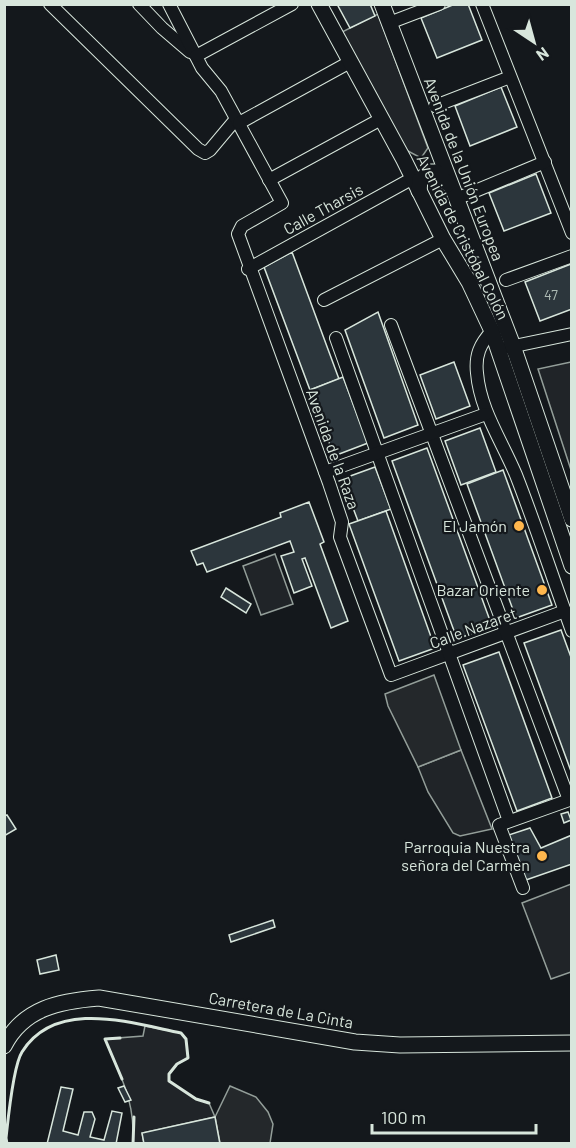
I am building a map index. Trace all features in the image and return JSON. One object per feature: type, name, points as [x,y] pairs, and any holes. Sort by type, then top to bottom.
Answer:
[{"type":"main road","name":"Avenida de Cristóbal Colón","points":[[319,4],[404,160],[443,239],[469,282],[492,331],[572,566]]},
{"type":"main road","name":"Avenida de la Unión Europea","points":[[382,4],[513,346]]},
{"type":"main road","points":[[404,160],[414,164],[427,164],[432,160],[436,149]]},
{"type":"main road","points":[[416,185],[429,172],[436,172],[443,177],[454,194]]},
{"type":"main road","points":[[513,346],[572,519]]},
{"type":"main road","name":"Carretera de La Cinta","points":[[4,1046],[11,1032],[27,1017],[49,1005],[69,1000],[99,998],[364,1043],[422,1045],[572,1043]]},
{"type":"street","points":[[50,4],[204,153],[210,150],[237,121],[350,62]]},
{"type":"street","points":[[140,4],[162,28],[196,56]]},
{"type":"street","points":[[144,4],[180,38],[167,4]]},
{"type":"street","points":[[167,4],[202,68],[221,91],[269,180],[381,119]]},
{"type":"street","points":[[196,56],[292,4]]},
{"type":"street","points":[[389,24],[439,4]]},
{"type":"street","points":[[482,4],[572,233]]},
{"type":"street","points":[[435,106],[510,77]]},
{"type":"street","points":[[454,194],[545,162]]},
{"type":"street","name":"Avenida de la Raza","points":[[269,180],[282,203],[242,226],[238,234],[248,269],[325,472],[342,522],[340,537],[391,675]]},
{"type":"street","name":"Calle Tharsis","points":[[248,269],[416,185]]},
{"type":"street","points":[[324,300],[443,239]]},
{"type":"street","points":[[506,280],[572,256]]},
{"type":"street","points":[[391,325],[430,434],[437,444],[570,800],[499,825],[523,888]]},
{"type":"street","points":[[492,331],[480,343],[477,358],[477,374],[486,414],[494,424],[515,474],[572,631]]},
{"type":"street","points":[[498,350],[572,334]]},
{"type":"street","points":[[336,338],[379,452],[509,821]]},
{"type":"street","points":[[325,472],[486,414]]},
{"type":"street","name":"Calle Nazaret","points":[[391,675],[565,611]]},
{"type":"shaded area","points":[[378,14],[428,148],[421,158],[406,150],[342,32]]},
{"type":"shaded area","points":[[572,362],[571,470],[538,369]]},
{"type":"shaded area","points":[[275,554],[293,604],[261,615],[243,566]]},
{"type":"shaded area","points":[[434,675],[461,750],[418,767],[388,706],[385,694]]},
{"type":"shaded area","points":[[461,750],[492,829],[460,836],[453,833],[428,792],[418,767]]},
{"type":"shaded area","points":[[571,884],[571,972],[551,979],[522,903]]},
{"type":"shaded area","points":[[145,1026],[181,1033],[186,1039],[188,1058],[177,1064],[169,1074],[169,1081],[196,1099],[209,1103],[215,1117],[142,1133],[144,1143],[133,1143],[129,1101],[105,1039],[143,1036]]},
{"type":"shaded area","points":[[230,1086],[256,1097],[268,1112],[273,1124],[270,1143],[220,1143],[215,1117]]},
{"type":"building","points":[[337,4],[370,4],[375,16],[350,28]]},
{"type":"building","points":[[455,4],[468,4],[482,40],[437,58],[421,18]]},
{"type":"building","points":[[501,87],[517,127],[470,146],[455,106]]},
{"type":"building","points":[[536,174],[551,213],[504,231],[489,193]]},
{"type":"building","points":[[292,252],[339,379],[310,390],[264,267]]},
{"type":"building","points":[[571,264],[572,309],[540,321],[525,282]]},
{"type":"building","points":[[378,312],[418,425],[384,438],[345,330]]},
{"type":"building","points":[[454,362],[470,406],[436,419],[420,375]]},
{"type":"building","points":[[343,377],[368,443],[334,456],[310,390]]},
{"type":"building","points":[[480,428],[496,472],[461,485],[445,441]]},
{"type":"building","points":[[427,448],[492,626],[457,639],[392,461]]},
{"type":"building","points":[[375,467],[391,509],[358,521],[342,479]]},
{"type":"building","points":[[503,470],[552,605],[516,618],[467,484]]},
{"type":"building","points":[[309,502],[324,542],[320,544],[348,621],[331,628],[305,558],[302,559],[312,586],[294,593],[281,556],[294,552],[290,541],[207,572],[203,563],[197,565],[191,551],[281,517],[280,513]]},
{"type":"building","points":[[386,511],[435,648],[399,661],[349,524]]},
{"type":"building","points":[[226,588],[251,604],[246,613],[221,597]]},
{"type":"building","points":[[561,630],[572,660],[572,774],[524,643]]},
{"type":"building","points":[[499,652],[552,798],[517,811],[463,665]]},
{"type":"building","points":[[568,812],[571,820],[564,823],[561,814]]},
{"type":"building","points":[[7,815],[16,829],[4,836],[4,816]]},
{"type":"building","name":"Parroquia Nuestra señora del Carmen","points":[[530,828],[541,848],[572,835],[572,864],[523,881],[506,836]]},
{"type":"building","points":[[273,920],[275,927],[231,942],[229,935]]},
{"type":"building","points":[[56,955],[59,970],[40,974],[37,960]]},
{"type":"building","points":[[124,1086],[131,1100],[125,1102],[118,1088]]},
{"type":"building","points":[[61,1087],[73,1089],[63,1131],[78,1135],[84,1112],[92,1112],[95,1119],[90,1137],[104,1140],[112,1111],[122,1113],[116,1144],[47,1144]]},
{"type":"building","points":[[215,1117],[220,1144],[144,1144],[142,1133]]},
{"type":"wall","points":[[7,1144],[11,1093],[22,1052],[37,1035],[54,1025],[74,1020],[118,1020],[181,1033],[186,1039],[188,1058],[177,1064],[169,1074],[169,1081],[196,1099],[209,1103]]},
{"type":"wall","points":[[120,1038],[105,1039],[122,1079]]},
{"type":"wall","points":[[133,1144],[134,1117]]},
{"type":"place","name":"El Jamón","points":[[519,526]]},
{"type":"place","name":"Bazar Oriente","points":[[542,590]]},
{"type":"place","name":"Parroquia Nuestra señora del Carmen","points":[[542,856]]}]
